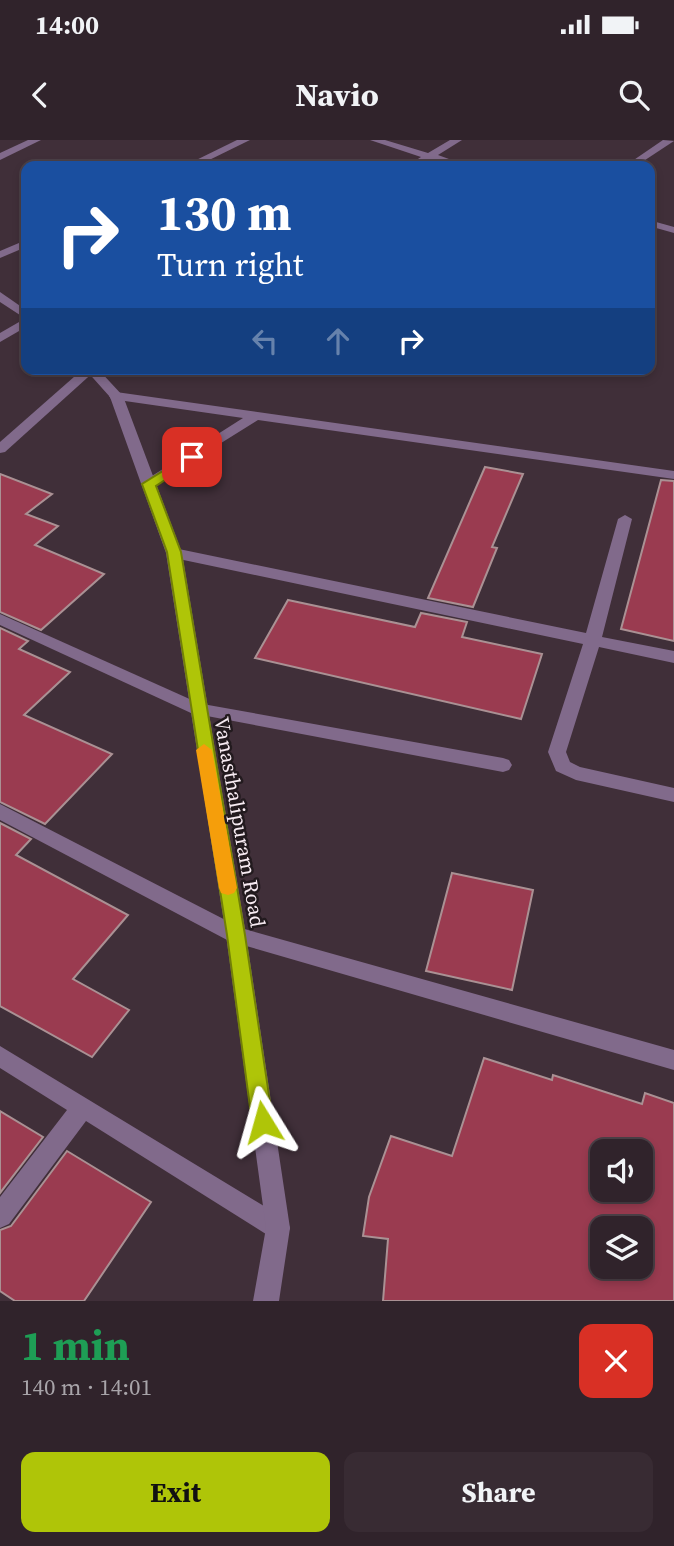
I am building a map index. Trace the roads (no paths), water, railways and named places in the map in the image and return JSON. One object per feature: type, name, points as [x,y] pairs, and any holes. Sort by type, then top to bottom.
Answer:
[{"type":"street","points":[[0,157],[36,140]]},
{"type":"street","points":[[200,161],[245,140]]},
{"type":"street","points":[[375,140],[447,161]]},
{"type":"street","points":[[422,161],[457,140]]},
{"type":"street","points":[[639,161],[670,143]]},
{"type":"street","points":[[655,225],[674,230]]},
{"type":"street","points":[[0,255],[21,245]]},
{"type":"street","points":[[0,296],[21,311]]},
{"type":"street","points":[[0,338],[21,324]]},
{"type":"street","points":[[0,449],[84,375]]},
{"type":"street","name":"Vanasthalipuram Road","points":[[97,375],[117,396],[174,552],[197,709],[236,935],[278,1228],[266,1301]]},
{"type":"street","points":[[117,396],[674,475]]},
{"type":"street","points":[[149,484],[257,415]]},
{"type":"street","points":[[625,519],[593,639],[557,752],[562,766],[576,772],[674,795]]},
{"type":"street","points":[[174,552],[674,657]]},
{"type":"street","points":[[0,619],[197,709],[503,765]]},
{"type":"street","points":[[0,811],[236,935],[674,1060]]},
{"type":"street","points":[[0,1056],[278,1228]]},
{"type":"street","points":[[0,1216],[83,1107]]}]
